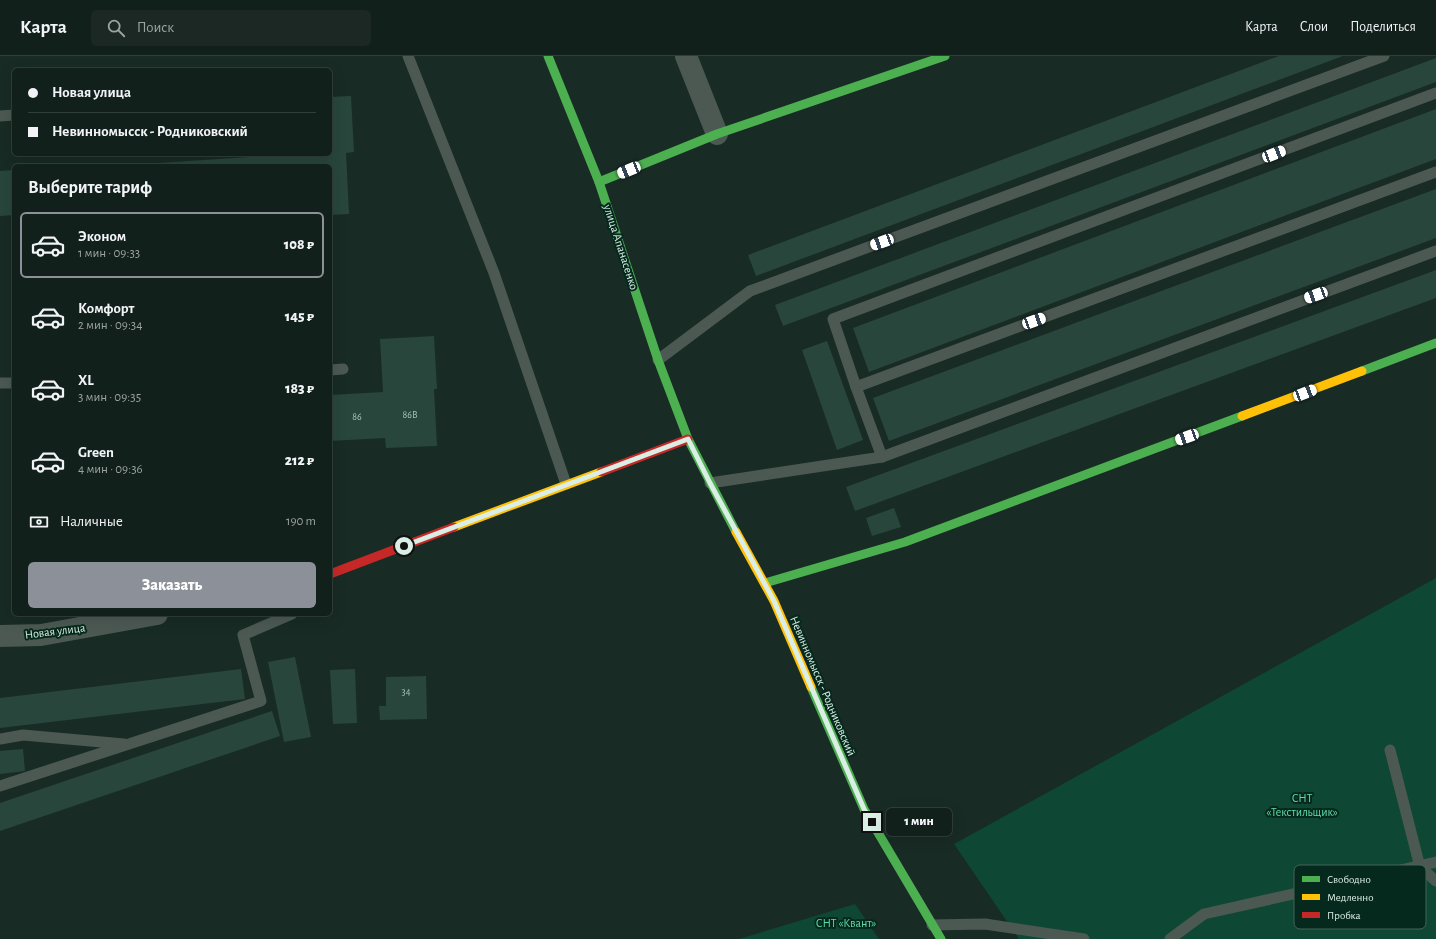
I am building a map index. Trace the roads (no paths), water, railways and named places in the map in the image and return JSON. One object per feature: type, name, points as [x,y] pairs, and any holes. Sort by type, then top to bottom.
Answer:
[{"type":"street","name":"улица Апанасенко","points":[[548,56],[599,182],[658,360],[688,439]]},
{"type":"street","points":[[686,56],[717,134]]},
{"type":"street","points":[[599,182],[717,134],[945,56]]},
{"type":"street","points":[[765,583],[905,542],[1436,343]]},
{"type":"street","points":[[332,573],[688,439]]},
{"type":"street","name":"Невинномысск - Родниковский","points":[[688,439],[774,601],[864,809],[941,939]]},
{"type":"street","name":"Новая улица","points":[[0,636],[41,635],[147,616]]},
{"type":"lane","points":[[408,56],[494,273],[566,484]]},
{"type":"lane","points":[[658,360],[750,291],[1384,56]]},
{"type":"lane","points":[[882,457],[856,388],[833,319],[1436,93]]},
{"type":"lane","points":[[0,116],[12,115]]},
{"type":"lane","points":[[856,388],[1436,172]]},
{"type":"lane","points":[[710,483],[882,457],[1436,250]]},
{"type":"lane","points":[[332,370],[343,369]]},
{"type":"lane","points":[[0,383],[12,383]]},
{"type":"lane","points":[[0,786],[261,701],[243,635],[287,616]]},
{"type":"lane","points":[[0,738],[23,735],[129,744]]},
{"type":"lane","points":[[1390,750],[1419,865]]},
{"type":"lane","points":[[1426,865],[1436,862]]},
{"type":"lane","points":[[1426,872],[1436,881]]},
{"type":"lane","points":[[1170,939],[1204,914],[1294,894]]},
{"type":"lane","points":[[932,925],[985,924],[1084,939]]},
{"type":"park label","name":"СНТ «Текстильщик»","points":[[1302,805]]},
{"type":"park label","name":"СНТ «Квант»","points":[[846,923]]}]
